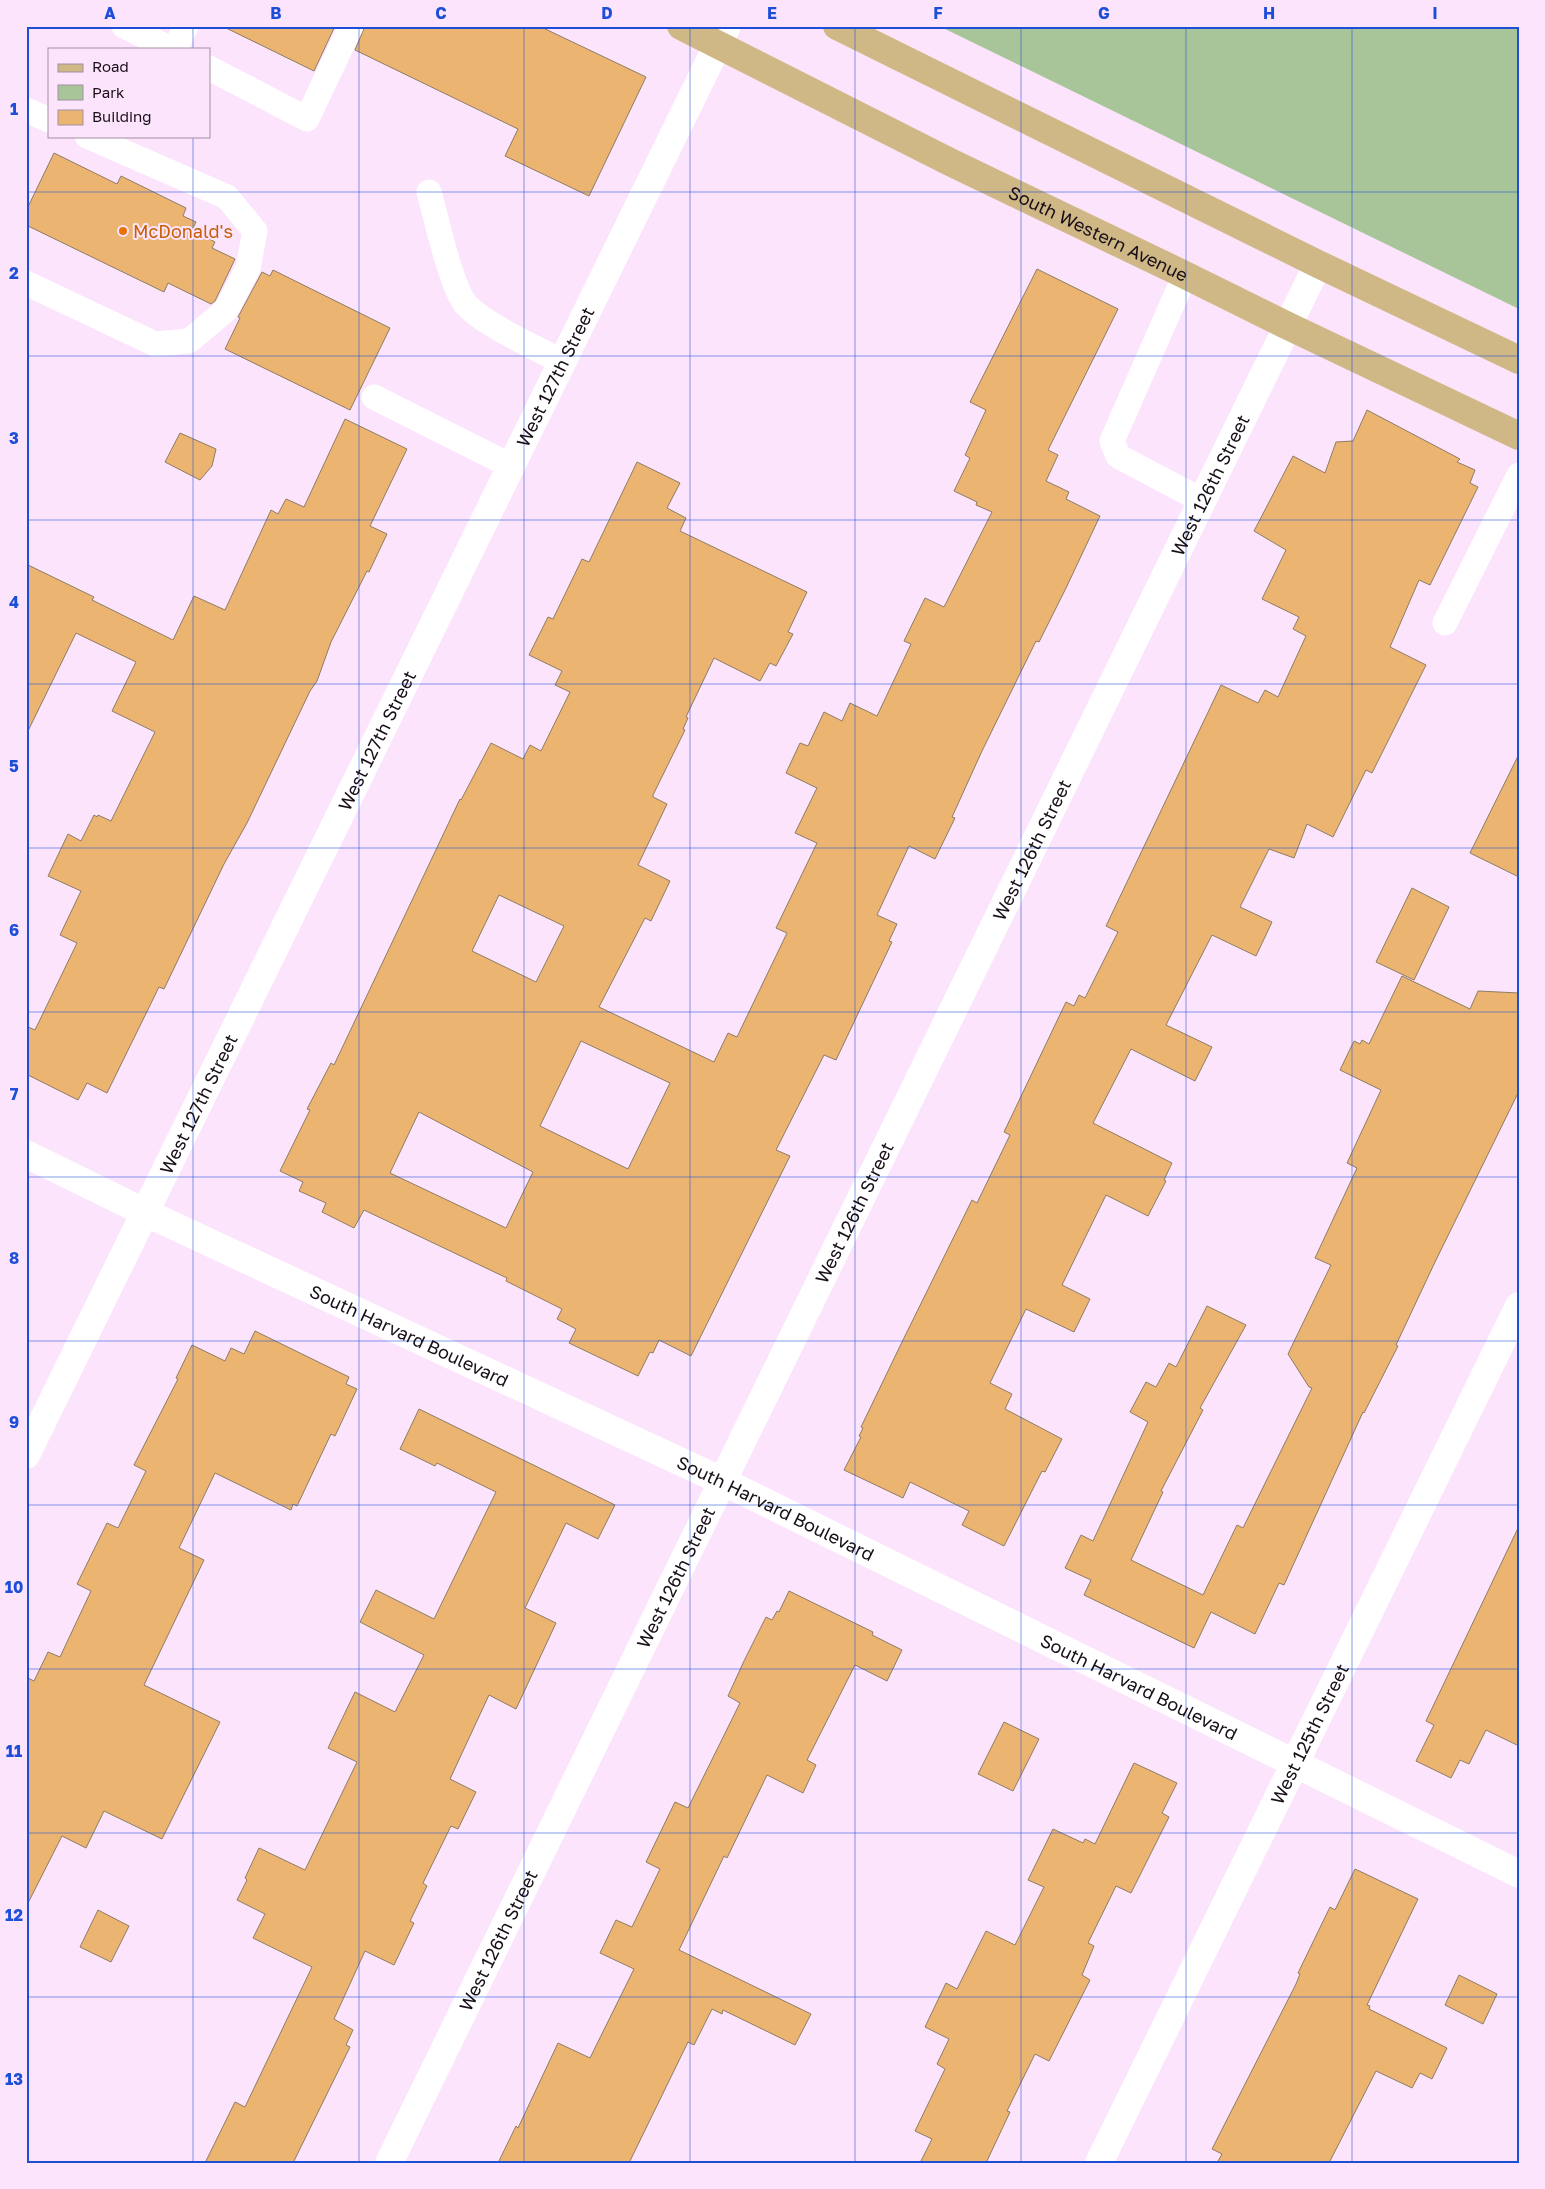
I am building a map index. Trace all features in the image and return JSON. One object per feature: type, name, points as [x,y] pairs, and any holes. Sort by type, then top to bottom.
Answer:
[{"type":"main road","name":"South Western Avenue","points":[[681,26],[722,35],[950,162],[1519,436]]},
{"type":"main road","points":[[837,26],[1318,264],[1519,360]]},
{"type":"street","name":"West 127th Street","points":[[26,1455],[722,35]]},
{"type":"street","name":"West 126th Street","points":[[389,2163],[1318,264]]},
{"type":"street","name":"South Harvard Boulevard","points":[[26,1154],[144,1212],[722,1481],[1519,1874]]},
{"type":"street","name":"West 125th Street","points":[[1099,2163],[1519,1306]]},
{"type":"lane","points":[[124,26],[171,48]]},
{"type":"lane","points":[[174,48],[186,26]]},
{"type":"lane","points":[[210,69],[307,119],[352,26]]},
{"type":"lane","points":[[26,110],[48,120]]},
{"type":"lane","points":[[26,283],[155,344],[189,341],[226,310],[248,268],[255,231],[228,197],[92,138]]},
{"type":"lane","points":[[429,192],[453,276],[464,302],[487,322],[562,362]]},
{"type":"lane","points":[[1186,275],[1112,441],[1118,456],[1203,501]]},
{"type":"lane","points":[[374,397],[511,466]]},
{"type":"lane","points":[[1445,623],[1519,475]]},
{"type":"green space","points":[[939,26],[1519,26],[1519,309]]},
{"type":"building","points":[[222,26],[335,26],[314,71]]},
{"type":"building","points":[[365,26],[539,26],[646,77],[589,196],[505,156],[518,129],[355,50]]},
{"type":"building","points":[[54,153],[117,184],[121,176],[186,208],[183,216],[196,222],[192,230],[215,242],[212,248],[235,259],[215,301],[211,304],[168,283],[164,292],[26,225],[26,211]]},
{"type":"building","points":[[1037,269],[1118,309],[1048,450],[1058,455],[1046,481],[1069,492],[1066,499],[1100,516],[1039,642],[1036,641],[982,751],[952,817],[955,818],[935,859],[909,846],[877,915],[897,924],[889,941],[892,942],[836,1060],[824,1055],[776,1150],[790,1156],[691,1356],[659,1340],[653,1353],[650,1352],[638,1376],[569,1343],[576,1329],[557,1319],[562,1309],[506,1281],[507,1278],[364,1210],[354,1228],[322,1212],[326,1203],[299,1191],[303,1182],[280,1171],[310,1110],[307,1109],[331,1063],[334,1065],[460,799],[491,743],[523,759],[530,745],[541,751],[570,692],[555,685],[562,671],[529,655],[548,617],[553,619],[582,559],[589,562],[637,462],[680,483],[667,508],[686,518],[680,531],[807,592],[788,632],[793,634],[776,666],[770,663],[760,681],[714,658],[686,717],[688,718],[683,729],[685,730],[653,795],[653,797],[667,804],[638,865],[670,881],[651,921],[645,918],[599,1007],[714,1062],[728,1033],[737,1037],[787,933],[776,928],[817,843],[795,833],[817,788],[786,773],[800,743],[808,746],[824,712],[842,721],[850,703],[877,716],[911,644],[904,641],[925,598],[944,607],[992,512],[976,505],[977,502],[954,491],[970,458],[965,455],[986,410],[970,402]],"holes":[[[499,895],[564,926],[536,982],[472,951]],[[581,1041],[670,1083],[628,1169],[540,1126]],[[419,1112],[533,1172],[506,1228],[390,1173]]]},
{"type":"building","points":[[273,270],[390,328],[350,410],[225,349],[240,318],[238,317],[262,272],[270,276]]},
{"type":"building","points":[[1367,410],[1460,459],[1457,462],[1475,470],[1470,483],[1478,487],[1430,585],[1419,580],[1390,647],[1426,665],[1372,773],[1366,770],[1333,837],[1307,824],[1294,858],[1269,849],[1240,907],[1272,922],[1256,956],[1212,935],[1166,1025],[1212,1047],[1195,1081],[1131,1049],[1093,1123],[1172,1163],[1164,1180],[1166,1181],[1148,1216],[1106,1195],[1062,1285],[1090,1299],[1074,1332],[1026,1309],[990,1383],[1012,1394],[1005,1409],[1062,1439],[1045,1472],[1042,1471],[1004,1546],[962,1525],[969,1511],[910,1482],[903,1498],[844,1470],[861,1437],[859,1436],[863,1428],[861,1427],[972,1200],[977,1203],[1010,1135],[1004,1132],[1066,1002],[1074,1006],[1079,995],[1085,998],[1118,932],[1106,926],[1221,685],[1258,703],[1265,690],[1278,697],[1306,636],[1293,629],[1299,617],[1262,599],[1286,550],[1254,531],[1293,456],[1325,473],[1336,442],[1353,441]]},
{"type":"building","points":[[345,419],[407,449],[370,526],[387,534],[369,572],[367,571],[331,642],[317,681],[310,691],[247,823],[224,864],[164,989],[159,987],[107,1093],[87,1083],[78,1100],[26,1074],[26,1026],[35,1030],[77,943],[60,935],[81,891],[48,876],[68,834],[81,841],[94,815],[111,821],[155,732],[112,711],[136,662],[76,633],[26,735],[26,564],[94,597],[92,600],[173,640],[194,596],[225,610],[271,510],[278,514],[286,499],[304,507]]},
{"type":"building","points":[[180,433],[216,449],[212,466],[200,480],[165,462]]},
{"type":"building","points":[[1519,754],[1519,877],[1470,853]]},
{"type":"building","points":[[1412,888],[1449,907],[1414,980],[1376,962]]},
{"type":"building","points":[[1402,976],[1470,1009],[1478,991],[1519,993],[1519,1091],[1435,1262],[1396,1345],[1398,1346],[1363,1412],[1284,1585],[1279,1583],[1255,1634],[1211,1612],[1194,1648],[1084,1595],[1091,1580],[1065,1568],[1081,1535],[1093,1541],[1148,1422],[1130,1412],[1146,1382],[1156,1387],[1169,1363],[1176,1367],[1207,1306],[1246,1325],[1200,1408],[1203,1410],[1161,1491],[1163,1492],[1131,1560],[1203,1595],[1237,1525],[1243,1528],[1312,1388],[1309,1387],[1288,1354],[1331,1265],[1315,1258],[1357,1168],[1347,1163],[1381,1090],[1340,1070],[1354,1041],[1360,1044],[1362,1040],[1369,1044]]},
{"type":"building","points":[[255,1331],[349,1377],[346,1384],[357,1389],[335,1436],[331,1434],[297,1506],[293,1504],[291,1510],[215,1473],[179,1548],[204,1560],[144,1685],[220,1722],[162,1839],[104,1811],[86,1848],[62,1836],[26,1907],[26,1677],[34,1681],[48,1652],[60,1657],[91,1591],[77,1584],[107,1523],[118,1528],[146,1471],[134,1465],[178,1379],[176,1378],[192,1345],[225,1361],[231,1348],[244,1354]]},
{"type":"building","points":[[419,1409],[615,1505],[598,1539],[566,1523],[525,1608],[556,1623],[516,1709],[489,1695],[450,1779],[476,1792],[458,1829],[451,1826],[423,1883],[427,1886],[410,1921],[414,1923],[394,1965],[365,1951],[334,2019],[353,2030],[346,2045],[350,2047],[293,2163],[205,2163],[235,2102],[245,2107],[312,1967],[253,1938],[265,1914],[237,1900],[247,1880],[245,1878],[259,1848],[305,1870],[357,1762],[328,1748],[355,1692],[395,1712],[424,1655],[360,1622],[376,1590],[434,1619],[496,1492],[437,1463],[435,1466],[400,1449]]},
{"type":"building","points":[[1519,1526],[1519,1746],[1486,1730],[1469,1764],[1460,1760],[1451,1778],[1416,1761],[1434,1725],[1426,1721]]},
{"type":"building","points":[[789,1591],[873,1632],[872,1635],[902,1650],[887,1681],[855,1665],[807,1760],[816,1765],[803,1793],[767,1775],[727,1858],[724,1856],[679,1950],[811,2014],[795,2045],[723,2010],[722,2014],[712,2009],[694,2045],[688,2042],[629,2163],[498,2163],[516,2126],[518,2128],[558,2043],[590,2058],[634,1969],[600,1953],[616,1920],[632,1927],[660,1869],[646,1862],[675,1802],[688,1808],[740,1703],[728,1696],[744,1661],[766,1617],[772,1620],[777,1611],[779,1612]]},
{"type":"building","points":[[1004,1722],[1039,1739],[1013,1791],[978,1774]]},
{"type":"building","points":[[1134,1763],[1177,1783],[1162,1813],[1169,1817],[1131,1893],[1116,1886],[1088,1943],[1094,1946],[1082,1975],[1090,1980],[1049,2061],[1035,2054],[1007,2111],[1010,2112],[986,2163],[920,2163],[932,2139],[915,2131],[945,2069],[937,2064],[949,2039],[925,2027],[946,1983],[957,1989],[986,1931],[1015,1945],[1044,1887],[1028,1880],[1053,1829],[1083,1843],[1085,1839],[1095,1844]]},
{"type":"building","points":[[1355,1869],[1418,1899],[1367,2005],[1370,2006],[1369,2009],[1447,2048],[1432,2079],[1420,2073],[1412,2088],[1376,2071],[1329,2163],[1217,2163],[1222,2154],[1212,2149],[1296,1984],[1300,1974],[1298,1973],[1330,1907],[1335,1910]]},
{"type":"building","points":[[98,1910],[129,1926],[111,1962],[80,1947]]},
{"type":"building","points":[[1459,1975],[1497,1994],[1483,2024],[1445,2005]]},
{"type":"place","name":"McDonald's","points":[[123,231]]}]
